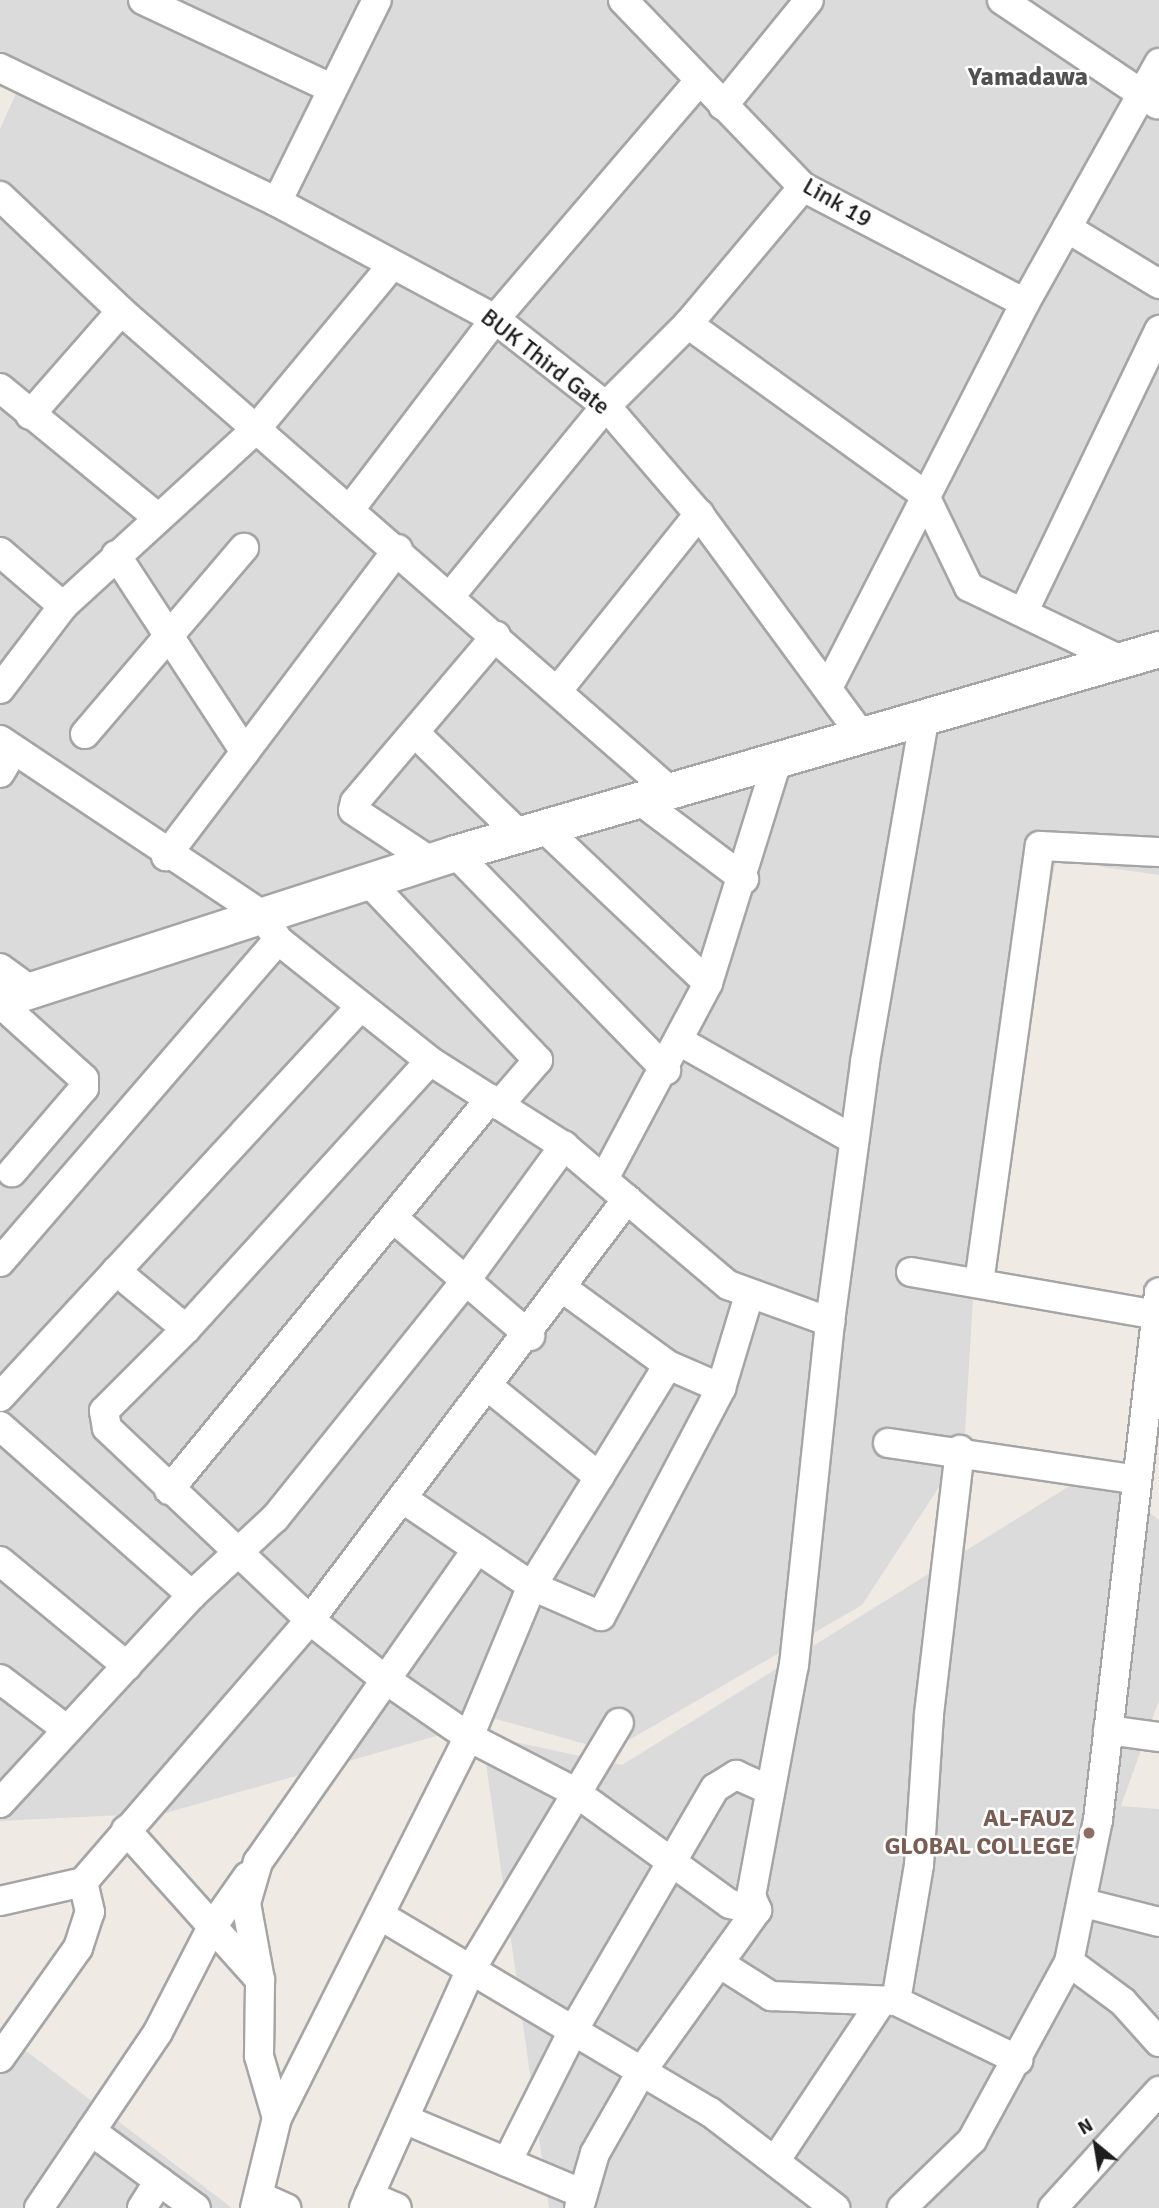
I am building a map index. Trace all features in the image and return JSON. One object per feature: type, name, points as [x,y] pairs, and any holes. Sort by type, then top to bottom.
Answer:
[{"type":"street","points":[[143,0],[331,88]]},
{"type":"street","points":[[277,202],[331,88],[377,0]]},
{"type":"street","name":"Link 19","points":[[623,0],[698,82],[803,187],[1025,303]]},
{"type":"street","points":[[723,106],[809,0]]},
{"type":"street","points":[[1002,0],[1151,100]]},
{"type":"street","points":[[828,688],[924,494],[1025,303],[1067,228],[1151,100],[1159,64]]},
{"type":"street","name":"BUK Third Gate","points":[[3,78],[277,202],[495,319],[606,406],[699,514],[863,737]]},
{"type":"street","points":[[351,508],[495,319],[698,82]]},
{"type":"street","points":[[452,594],[606,406],[688,324],[803,187]]},
{"type":"street","points":[[0,196],[121,311],[452,594],[558,690],[653,794],[744,878]]},
{"type":"street","points":[[1067,228],[1159,284]]},
{"type":"street","points":[[0,689],[63,606],[256,429],[392,265]]},
{"type":"street","points":[[30,415],[121,311]]},
{"type":"street","points":[[688,324],[924,494],[969,587],[1024,611],[1121,660]]},
{"type":"street","points":[[1024,611],[1159,330]]},
{"type":"street","points":[[0,388],[158,518]]},
{"type":"street","points":[[558,690],[699,514]]},
{"type":"street","points":[[85,734],[169,631],[244,548]]},
{"type":"street","points":[[166,856],[398,549]]},
{"type":"street","points":[[0,552],[63,606]]},
{"type":"street","points":[[117,555],[169,631],[245,752]]},
{"type":"street","points":[[496,636],[353,810],[443,857],[667,1070]]},
{"type":"street","points":[[10,998],[270,928],[368,881],[443,857],[653,794],[924,721],[1158,648]]},
{"type":"street","points":[[757,1910],[751,1896],[794,1665],[830,1322],[854,1140],[924,721]]},
{"type":"street","points":[[415,733],[708,983]]},
{"type":"street","points":[[5,754],[166,856],[270,928],[430,1061],[564,1146],[605,1177],[688,1257],[750,1295],[830,1322]]},
{"type":"street","points":[[605,1177],[667,1070],[708,983],[744,878],[777,761]]},
{"type":"street","points":[[979,1283],[1040,846],[1159,852]]},
{"type":"street","points":[[169,1490],[393,1219],[494,1102],[538,1060],[368,881]]},
{"type":"street","points":[[0,1262],[270,928]]},
{"type":"street","points":[[0,968],[10,998],[84,1079],[84,1088],[12,1172]]},
{"type":"street","points":[[0,1397],[361,1006]]},
{"type":"street","points":[[681,1042],[854,1140]]},
{"type":"street","points":[[430,1061],[186,1329],[104,1411],[107,1429],[310,1620],[382,1677],[468,1737],[575,1792],[672,1857],[730,1904],[757,1910]]},
{"type":"street","points":[[6,1785],[66,1729],[234,1551],[275,1518],[464,1283],[564,1146]]},
{"type":"street","points":[[0,1900],[83,1882],[310,1620],[530,1336],[561,1287],[627,1199]]},
{"type":"street","points":[[393,1219],[464,1283],[530,1336]]},
{"type":"street","points":[[116,1270],[186,1329]]},
{"type":"street","points":[[902,2208],[972,2140],[1018,2060],[1069,1962],[1084,1903],[1108,1730],[1133,1479],[1158,1304],[979,1283],[911,1272]]},
{"type":"street","points":[[561,1287],[668,1365],[721,1388]]},
{"type":"street","points":[[403,1499],[532,1586],[601,1616],[721,1388],[750,1295]]},
{"type":"street","points":[[286,2208],[257,2202],[277,2118],[381,1916],[468,1737],[532,1586],[668,1365]]},
{"type":"street","points":[[490,1388],[599,1477]]},
{"type":"street","points":[[0,1426],[192,1595]]},
{"type":"street","points":[[888,1443],[960,1450],[1133,1479]]},
{"type":"street","points":[[775,2161],[888,2001],[919,1865],[929,1714],[960,1450]]},
{"type":"street","points":[[39,2208],[158,2032],[212,1927],[382,1677],[477,1549]]},
{"type":"street","points":[[0,1561],[127,1666]]},
{"type":"street","points":[[0,1679],[66,1729]]},
{"type":"street","points":[[397,2208],[367,2202],[471,1969],[575,1792],[619,1723]]},
{"type":"street","points":[[1108,1730],[1159,1737]]},
{"type":"street","points":[[507,2162],[574,2029],[672,1857],[723,1777],[736,1774],[770,1790]]},
{"type":"street","points":[[126,1830],[260,1980]]},
{"type":"street","points":[[258,1862],[246,1903],[260,1980],[259,2056],[277,2118]]},
{"type":"street","points":[[0,2058],[78,1948],[90,1912],[83,1882]]},
{"type":"street","points":[[1084,1903],[1159,1923]]},
{"type":"street","points":[[404,2119],[507,2162],[581,2201],[595,2153],[643,2069],[757,1910]]},
{"type":"street","points":[[381,1916],[643,2069],[775,2161],[835,2208]]},
{"type":"street","points":[[1069,1962],[1123,2002],[1159,2042]]},
{"type":"street","points":[[719,1963],[771,1996],[888,2001],[1018,2060]]},
{"type":"street","points":[[1054,2208],[1159,2091]]},
{"type":"street","points":[[92,2131],[196,2208]]},
{"type":"street","points":[[142,2208],[159,2181]]},
{"type":"shaded area","points":[[0,0],[1159,0],[1159,875],[1056,860],[973,1298],[964,1449],[862,1605],[610,1751],[496,1719],[166,1813],[0,1821],[0,129],[22,80],[0,71]]},
{"type":"shaded area","points":[[1095,1470],[1159,1520],[1159,1700],[1121,1806],[1159,1809],[1159,2208],[549,2208],[482,1735],[622,1765]]},
{"type":"shaded area","points":[[0,2031],[232,2208],[0,2208]]},
{"type":"place","name":"AL-FAUZ GLOBAL COLLEGE","points":[[1089,1833]]},
{"type":"district","name":"Yamadawa","points":[[1028,78]]}]
